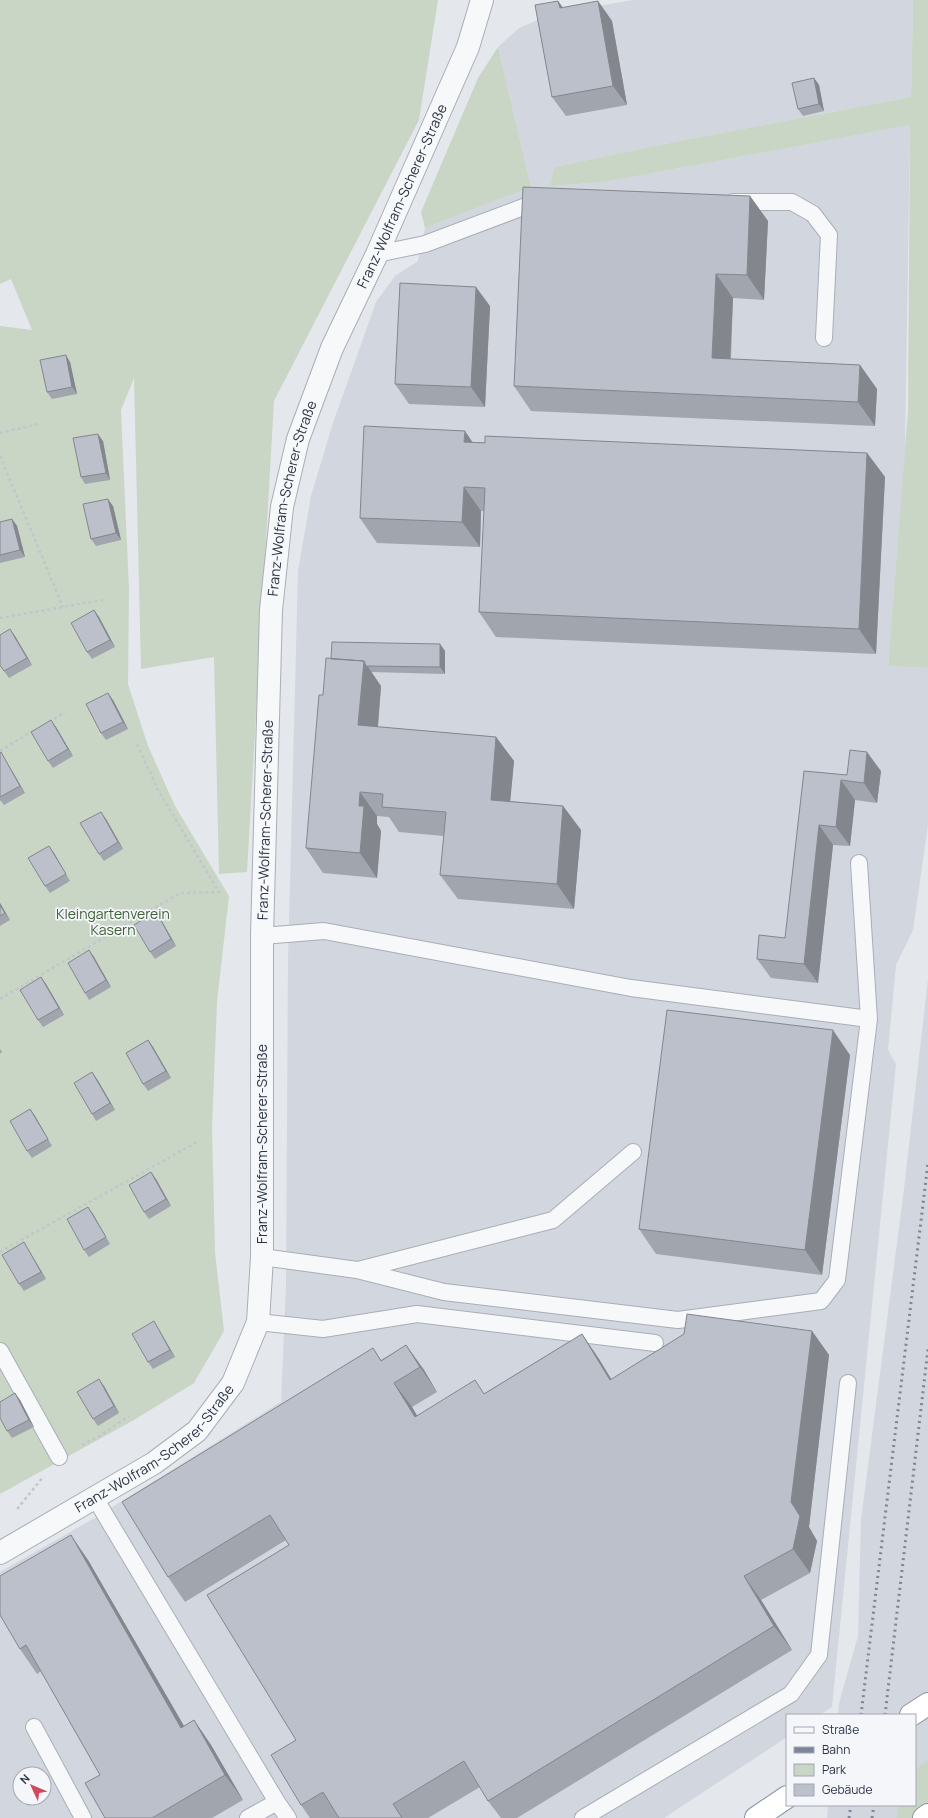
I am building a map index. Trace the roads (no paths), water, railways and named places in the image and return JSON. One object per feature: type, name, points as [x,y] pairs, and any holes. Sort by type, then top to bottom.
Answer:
[{"type":"highway","points":[[913,1714],[928,1704]]},
{"type":"highway","points":[[756,1818],[786,1798]]},
{"type":"highway","points":[[924,1818],[928,1815]]},
{"type":"street","name":"Franz-Wolfram-Scherer-Straße","points":[[0,1553],[154,1463],[197,1431],[233,1383],[258,1322],[262,1257],[262,936],[271,610],[282,507],[298,439],[332,348],[377,254],[468,47],[482,0]]},
{"type":"lane","points":[[377,254],[425,244],[541,200],[556,200]]},
{"type":"lane","points":[[721,201],[792,202],[813,214],[828,235],[824,338]]},
{"type":"lane","points":[[262,1257],[357,1270],[444,1292],[678,1320],[821,1301],[837,1280],[869,1019],[859,863]]},
{"type":"lane","points":[[262,936],[324,932],[631,988],[869,1019]]},
{"type":"lane","points":[[357,1270],[553,1220],[632,1152]]},
{"type":"lane","points":[[258,1322],[323,1329],[417,1314],[654,1343]]},
{"type":"lane","points":[[0,1351],[59,1457]]},
{"type":"lane","points":[[583,1818],[791,1694],[819,1655],[848,1383]]},
{"type":"lane","points":[[95,1498],[276,1802],[288,1818]]},
{"type":"lane","points":[[34,1727],[83,1818]]},
{"type":"lane","points":[[248,1818],[276,1802]]},
{"type":"railway","points":[[861,1714],[928,1163]]},
{"type":"railway","points":[[885,1714],[928,1349]]},
{"type":"railway","points":[[849,1818],[851,1806]]},
{"type":"railway","points":[[872,1818],[874,1806]]},
{"type":"park label","name":"Kleingartenverein Kasern","points":[[113,922]]}]
